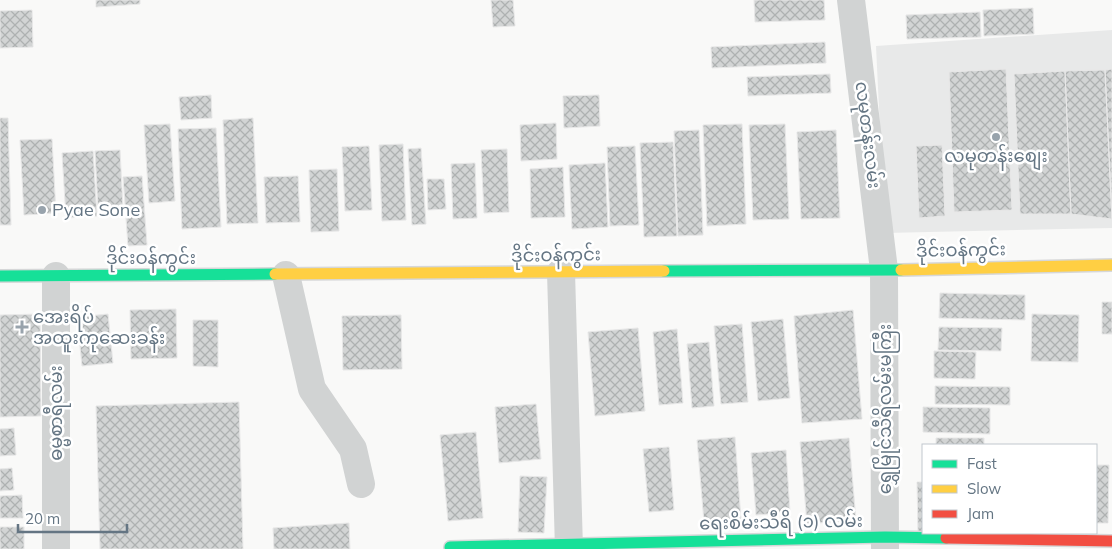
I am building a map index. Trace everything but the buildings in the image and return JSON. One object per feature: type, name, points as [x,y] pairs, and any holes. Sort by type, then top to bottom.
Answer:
[{"type":"street","name":"လမုတန်းလမ်း","points":[[851,0],[884,270]]},
{"type":"street","name":"ဒိုင်းဝန်ကွင်း","points":[[0,276],[884,270],[1112,265]]},
{"type":"street","name":"ရွှေမြိုင်သီရိလမ်းမကြီး","points":[[884,270],[885,543]]},
{"type":"street","points":[[561,272],[569,547]]},
{"type":"street","points":[[286,275],[312,389],[353,449],[361,484]]},
{"type":"street","name":"ဓမ္မစာရီလမ်း","points":[[56,276],[56,549]]},
{"type":"street","name":"ရေးစိမ်းသီရိ (၁) လမ်း","points":[[450,547],[1112,541]]},
{"type":"shaded area","name":"လမုတန်းစျေး","points":[[1112,30],[1112,228],[885,233],[876,46]]},
{"type":"traffic: fast","points":[[664,271],[901,270]]},
{"type":"traffic: fast","points":[[0,276],[275,274]]},
{"type":"traffic: fast","points":[[450,547],[885,537],[946,538]]},
{"type":"traffic: slow","points":[[901,270],[1112,265]]},
{"type":"traffic: slow","points":[[275,274],[664,271]]},
{"type":"traffic: jam","points":[[946,538],[1112,541]]},
{"type":"place","name":"လမုတန်းစျေး","points":[[996,137]]},
{"type":"place","name":"Pyae Sone","points":[[42,210]]},
{"type":"place","name":"အေးရိပ် အထူးကုဆေးခန်း","points":[[22,327]]}]
